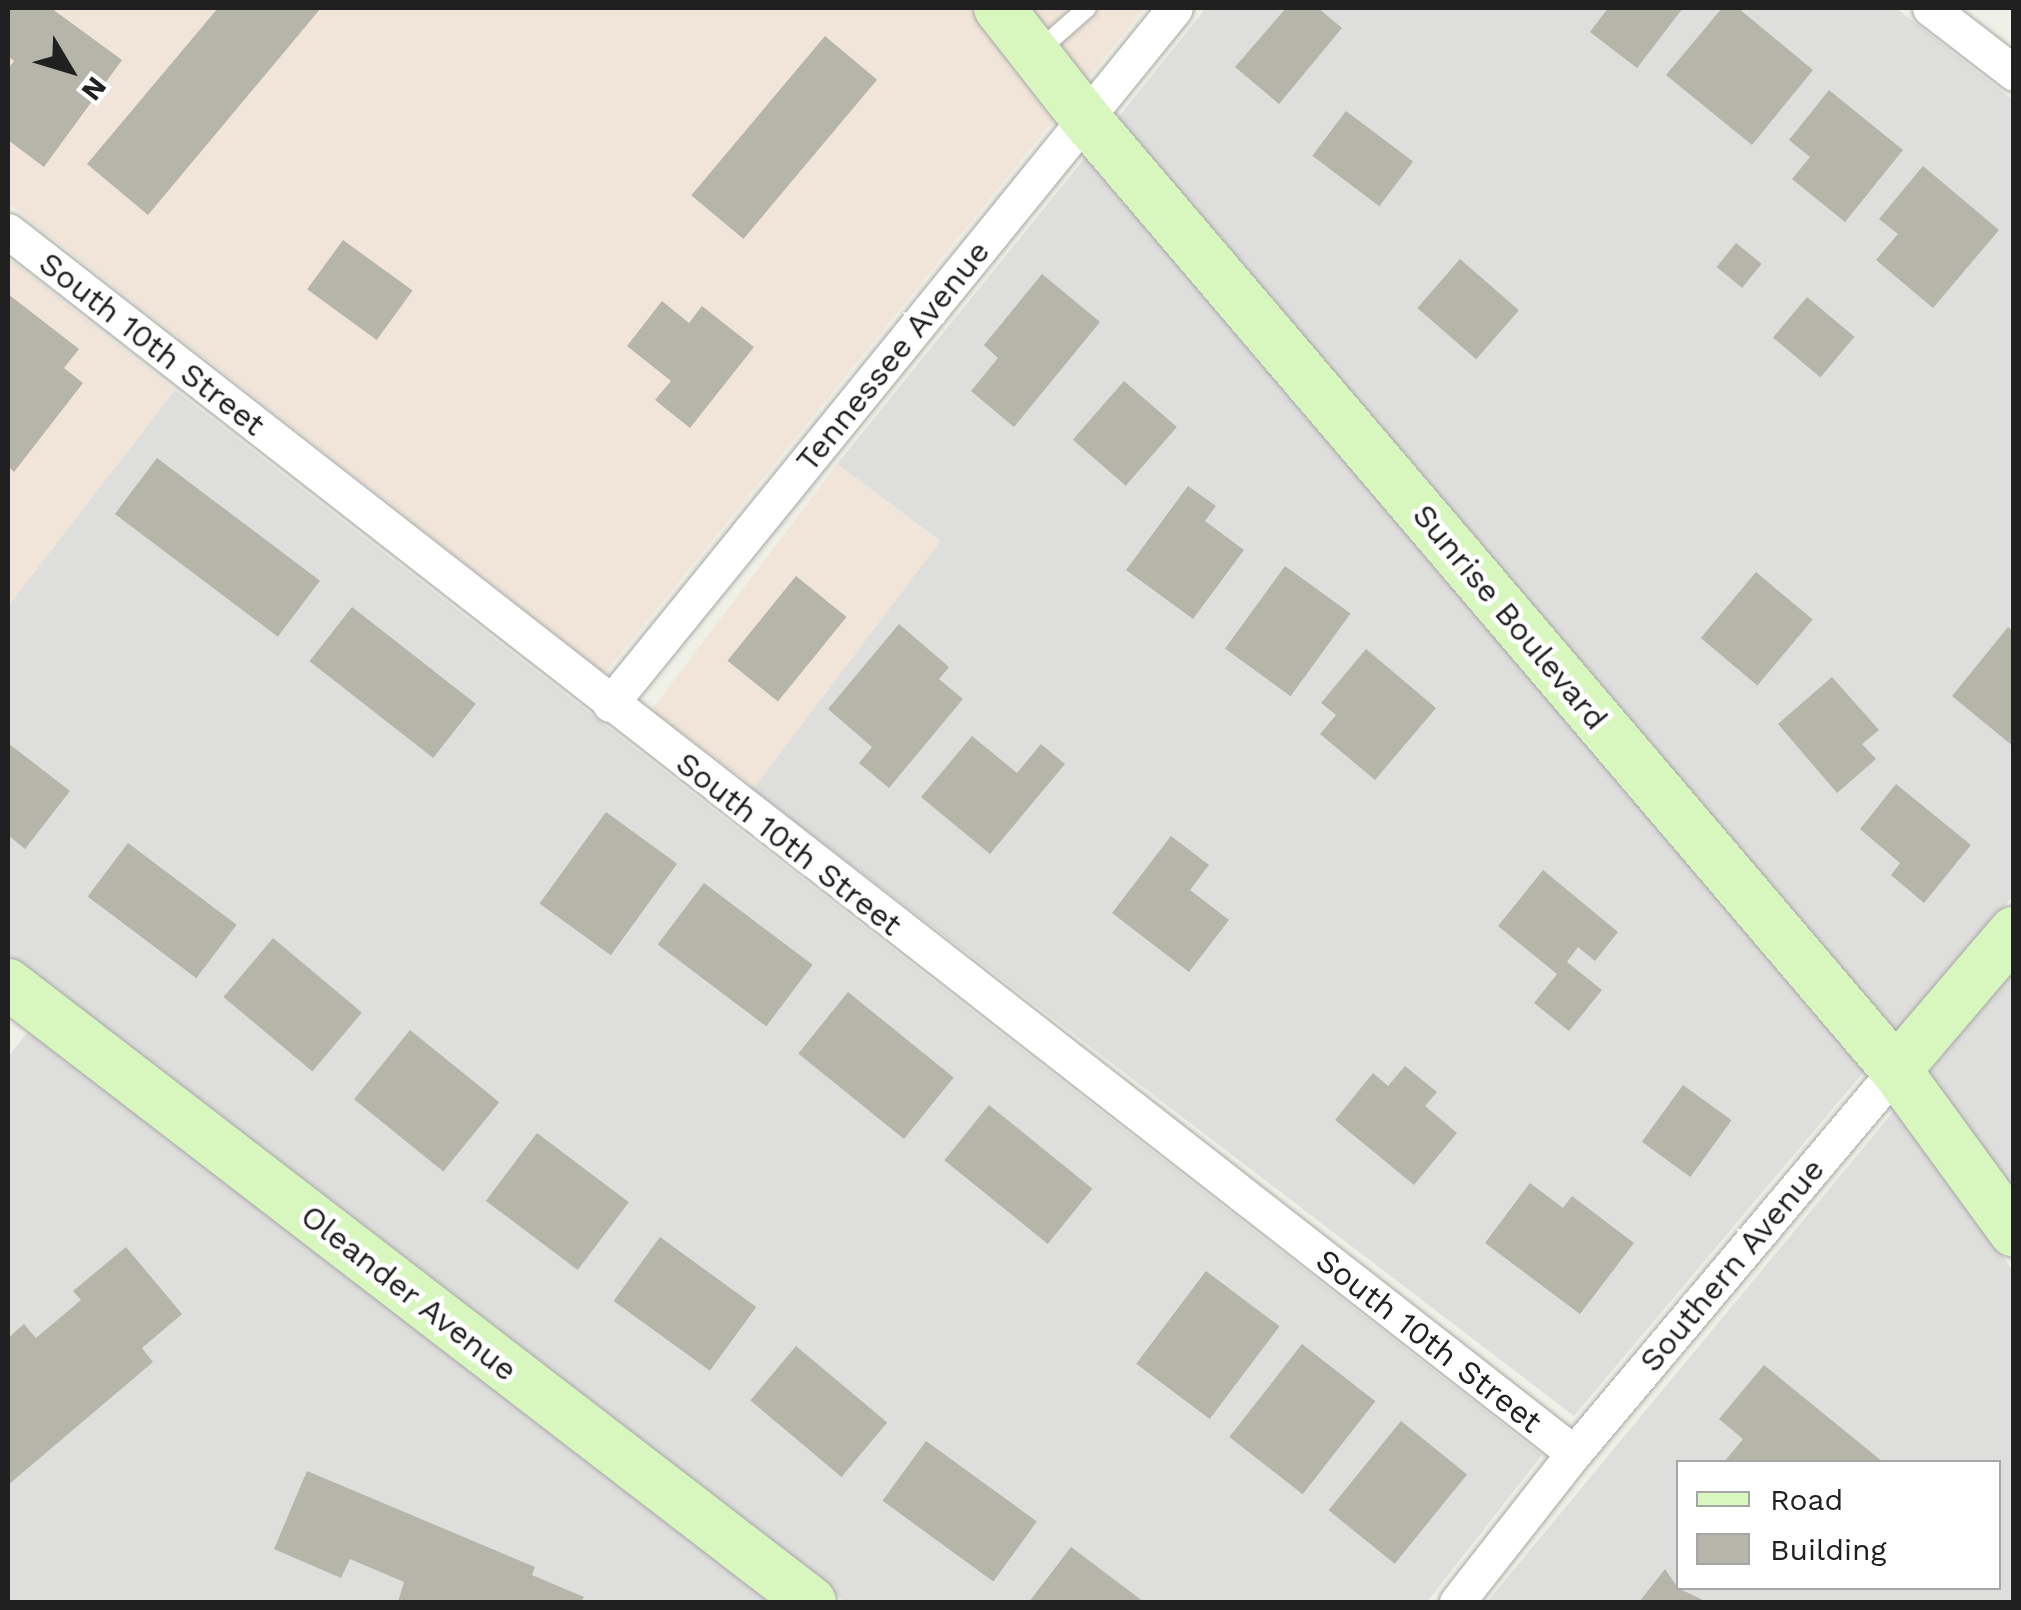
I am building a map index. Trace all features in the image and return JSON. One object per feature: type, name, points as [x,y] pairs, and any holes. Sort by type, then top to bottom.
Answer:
[{"type":"street","name":"Sunrise Boulevard","points":[[999,8],[1086,118],[1896,1070],[2014,1232]]},
{"type":"street","name":"Tennessee Avenue","points":[[610,704],[1176,8]]},
{"type":"street","points":[[1930,8],[2014,72]]},
{"type":"street","name":"South 10th Street","points":[[8,231],[1574,1453]]},
{"type":"street","name":"Southern Avenue","points":[[1457,1602],[1574,1453],[2014,932]]},
{"type":"street","name":"Oleander Avenue","points":[[8,984],[811,1602]]},
{"type":"lane","points":[[1035,54],[1087,8]]},
{"type":"shaded area","points":[[8,8],[971,8],[1057,116],[605,673],[8,203]]},
{"type":"shaded area","points":[[1026,8],[1145,8],[1085,82]]},
{"type":"shaded area","points":[[1206,8],[1896,8],[2013,100],[2013,896],[1895,1035],[1116,120]]},
{"type":"shaded area","points":[[1088,154],[1867,1068],[1574,1416],[751,788],[940,541],[837,464]]},
{"type":"shaded area","points":[[8,258],[175,390],[8,606]]},
{"type":"shaded area","points":[[175,390],[1542,1455],[1427,1602],[845,1602],[8,958],[8,606]]},
{"type":"shaded area","points":[[837,464],[940,542],[755,788],[652,710]]},
{"type":"shaded area","points":[[2013,969],[2013,1194],[1925,1073]]},
{"type":"shaded area","points":[[30,1029],[774,1602],[8,1602],[8,1057]]},
{"type":"shaded area","points":[[1897,1107],[2013,1271],[2013,1602],[1487,1602]]},
{"type":"building","points":[[8,8],[51,8],[122,60],[44,167],[8,140],[8,69],[14,61],[8,56]]},
{"type":"building","points":[[218,8],[321,8],[148,215],[87,164]]},
{"type":"building","points":[[1286,8],[1318,8],[1342,28],[1279,104],[1235,67]]},
{"type":"building","points":[[1608,8],[1683,8],[1637,68],[1590,32]]},
{"type":"building","points":[[1722,8],[1738,8],[1813,70],[1752,145],[1666,75]]},
{"type":"building","points":[[825,36],[877,80],[743,239],[691,195]]},
{"type":"building","points":[[1829,90],[1903,150],[1845,222],[1792,179],[1810,157],[1789,140]]},
{"type":"building","points":[[1346,111],[1413,162],[1379,206],[1312,156]]},
{"type":"building","points":[[1923,166],[1999,230],[1933,308],[1876,260],[1898,234],[1879,219]]},
{"type":"building","points":[[343,240],[413,291],[377,340],[307,289]]},
{"type":"building","points":[[1736,243],[1762,264],[1742,288],[1716,267]]},
{"type":"building","points":[[1460,259],[1519,310],[1476,359],[1417,308]]},
{"type":"building","points":[[1042,274],[1100,322],[1014,427],[971,391],[998,358],[984,345]]},
{"type":"building","points":[[8,294],[79,349],[64,368],[83,383],[14,472],[8,466]]},
{"type":"building","points":[[1807,297],[1854,337],[1820,377],[1773,338]]},
{"type":"building","points":[[662,301],[689,323],[702,306],[754,347],[690,428],[655,400],[671,381],[627,346]]},
{"type":"building","points":[[1124,381],[1177,427],[1126,486],[1073,440]]},
{"type":"building","points":[[157,458],[320,581],[278,637],[115,514]]},
{"type":"building","points":[[1188,486],[1216,506],[1205,521],[1244,550],[1193,619],[1126,570]]},
{"type":"building","points":[[1285,566],[1351,614],[1291,696],[1225,649]]},
{"type":"building","points":[[1756,572],[1813,620],[1757,685],[1701,638]]},
{"type":"building","points":[[796,576],[847,617],[778,702],[727,661]]},
{"type":"building","points":[[352,607],[476,704],[433,758],[310,661]]},
{"type":"building","points":[[899,624],[949,667],[939,679],[963,699],[889,788],[859,763],[872,747],[828,709]]},
{"type":"building","points":[[2008,627],[2014,632],[2014,747],[1952,696]]},
{"type":"building","points":[[1366,649],[1436,708],[1375,780],[1320,734],[1336,715],[1321,703]]},
{"type":"building","points":[[1832,677],[1879,730],[1862,744],[1876,759],[1837,793],[1778,724]]},
{"type":"building","points":[[972,736],[1017,773],[1041,744],[1065,764],[990,854],[921,797]]},
{"type":"building","points":[[8,743],[70,791],[25,849],[8,835]]},
{"type":"building","points":[[1896,784],[1971,845],[1924,903],[1891,875],[1900,863],[1860,829]]},
{"type":"building","points":[[606,812],[677,864],[611,955],[540,903]]},
{"type":"building","points":[[1171,836],[1209,865],[1190,890],[1229,920],[1189,972],[1112,913]]},
{"type":"building","points":[[128,843],[237,925],[196,978],[88,897]]},
{"type":"building","points":[[1543,870],[1618,932],[1595,961],[1578,947],[1567,962],[1602,990],[1569,1031],[1534,1003],[1557,974],[1498,926]]},
{"type":"building","points":[[704,883],[813,965],[766,1026],[658,944]]},
{"type":"building","points":[[273,938],[362,1013],[312,1072],[224,997]]},
{"type":"building","points":[[848,992],[954,1078],[904,1139],[798,1053]]},
{"type":"building","points":[[410,1030],[499,1102],[443,1172],[354,1099]]},
{"type":"building","points":[[1405,1066],[1437,1092],[1425,1106],[1457,1133],[1414,1185],[1335,1120],[1373,1073],[1388,1086]]},
{"type":"building","points":[[1683,1085],[1732,1120],[1690,1177],[1642,1142]]},
{"type":"building","points":[[989,1105],[1092,1189],[1048,1244],[944,1160]]},
{"type":"building","points":[[537,1133],[629,1202],[578,1270],[486,1201]]},
{"type":"building","points":[[1530,1183],[1563,1208],[1572,1196],[1634,1243],[1580,1314],[1485,1243]]},
{"type":"building","points":[[660,1237],[756,1307],[710,1371],[614,1301]]},
{"type":"building","points":[[126,1247],[182,1314],[142,1348],[153,1362],[8,1485],[8,1338],[24,1324],[36,1338],[81,1300],[73,1291]]},
{"type":"building","points":[[1206,1271],[1279,1326],[1210,1419],[1136,1364]]},
{"type":"building","points":[[1302,1344],[1375,1401],[1303,1494],[1229,1437]]},
{"type":"building","points":[[796,1346],[887,1422],[842,1477],[750,1400]]},
{"type":"building","points":[[1764,1365],[1881,1460],[1726,1460],[1743,1439],[1719,1419]]},
{"type":"building","points":[[1401,1421],[1467,1474],[1395,1564],[1329,1510]]},
{"type":"building","points":[[926,1441],[1037,1522],[993,1581],[883,1501]]},
{"type":"building","points":[[307,1471],[535,1567],[532,1575],[584,1597],[581,1602],[398,1602],[404,1582],[350,1559],[341,1578],[274,1549]]},
{"type":"building","points":[[1071,1547],[1144,1602],[1029,1602]]},
{"type":"building","points":[[1665,1569],[1676,1590],[1707,1602],[1639,1602]]}]
